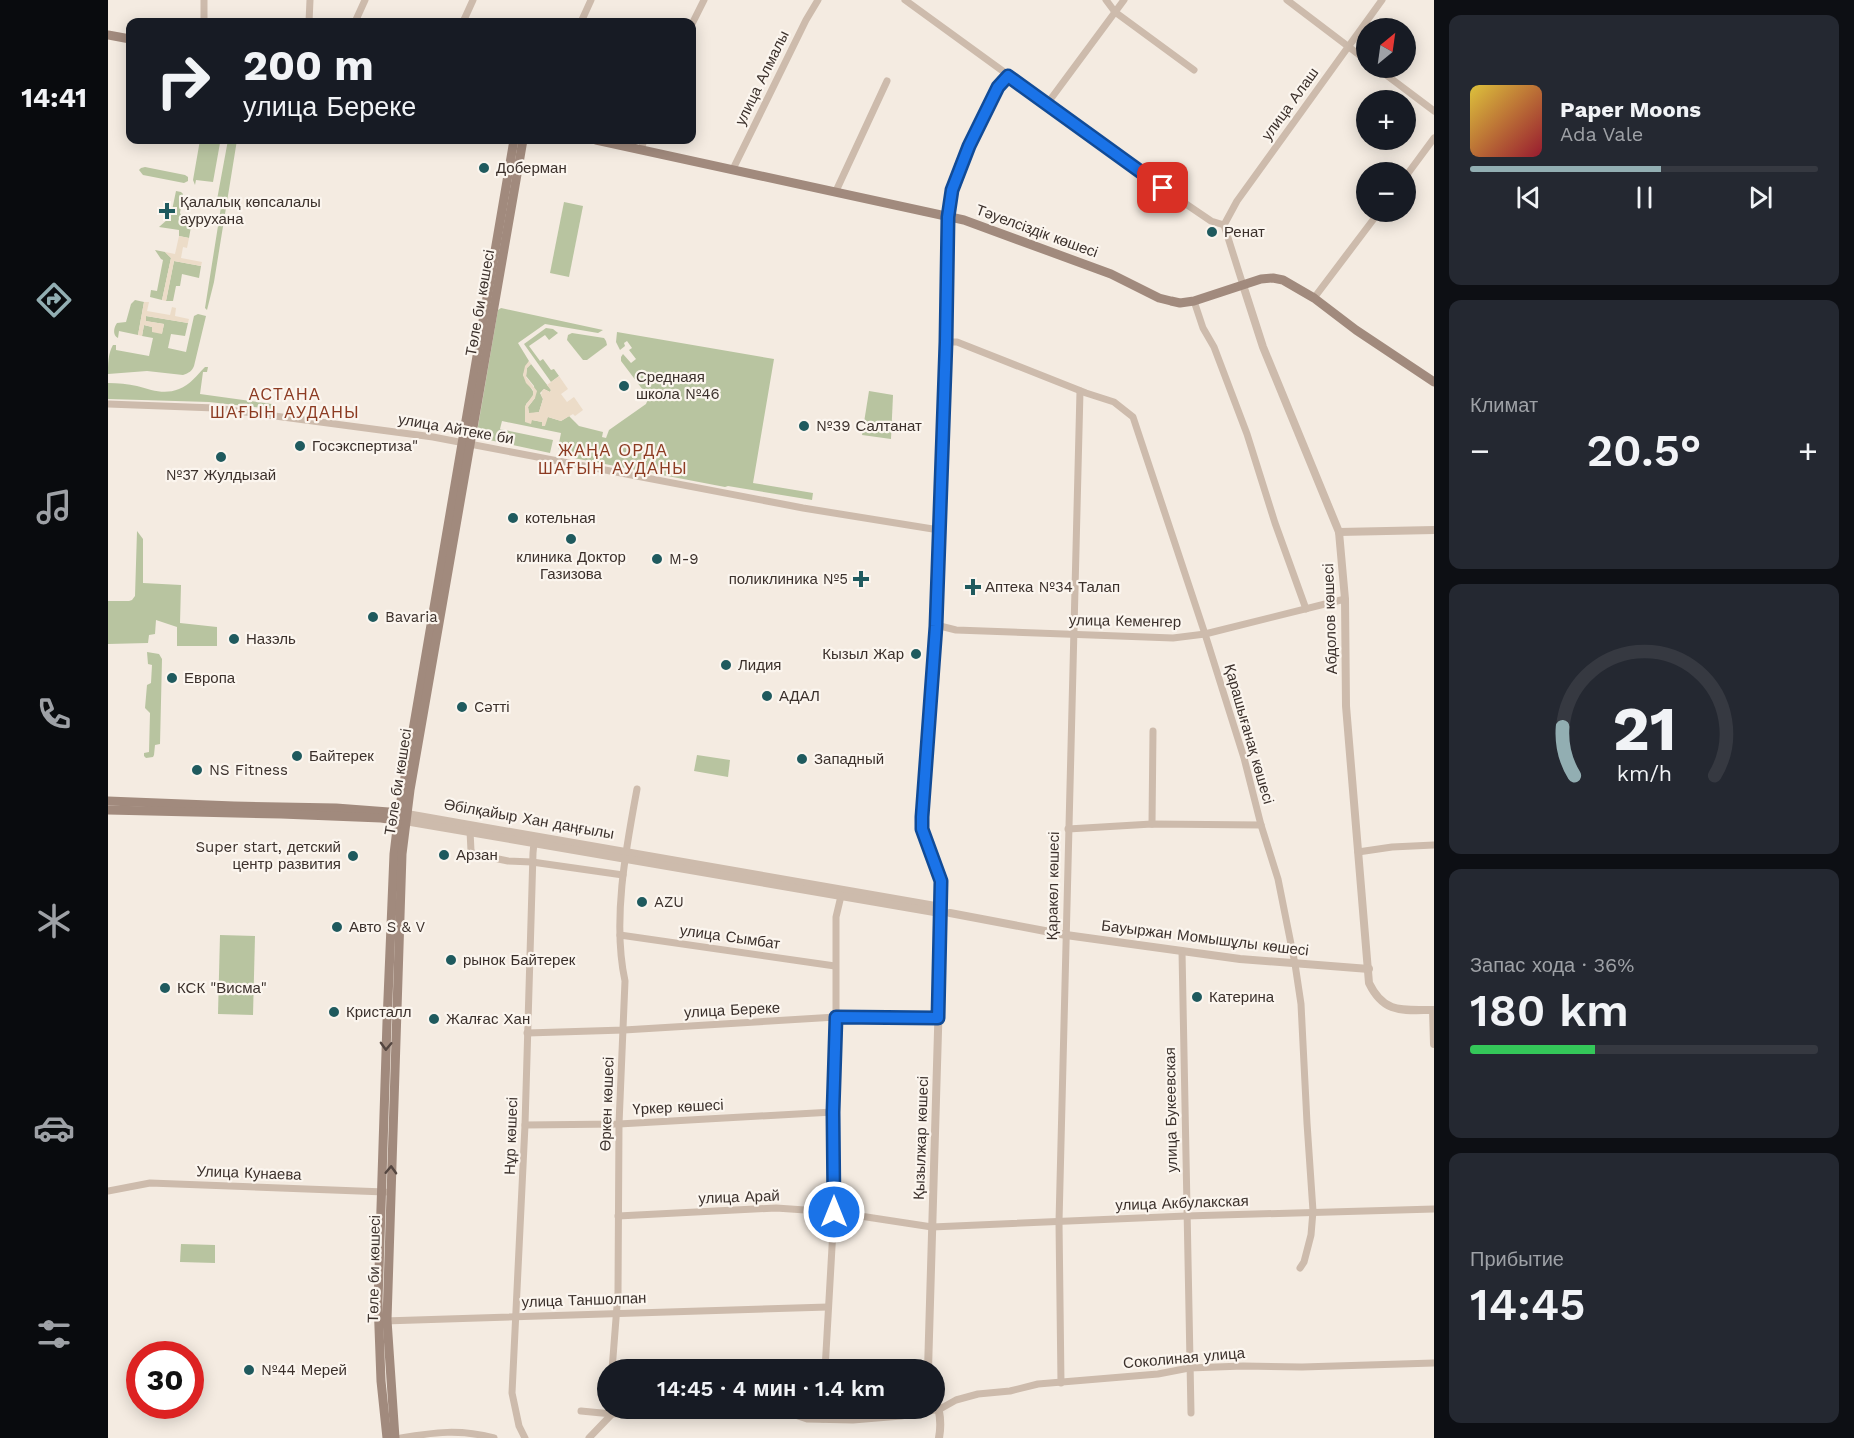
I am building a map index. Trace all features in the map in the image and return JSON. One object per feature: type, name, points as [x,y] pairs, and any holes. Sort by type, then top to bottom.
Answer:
[{"type":"main road","points":[[108,35],[126,38]]},
{"type":"main road","name":"Төле би көшесі","points":[[467,444],[513,144]]},
{"type":"main road","name":"Төле би көшесі","points":[[387,1438],[382,1321],[394,854],[522,144]]},
{"type":"main road","name":"Тәуелсіздік көшесі","points":[[614,144],[948,217],[983,227],[1111,274],[1159,298],[1180,303],[1194,301],[1261,279],[1283,279],[1434,382]]},
{"type":"main road","name":"Әбілқайыр Хан даңғылы","points":[[108,801],[239,807],[336,808],[402,817]]},
{"type":"main road","name":"Әбілқайыр Хан даңғылы","points":[[108,810],[402,817]]},
{"type":"main road","name":"Төле би көшесі","points":[[382,1321],[395,1438]]},
{"type":"street","points":[[204,0],[204,18]]},
{"type":"street","points":[[309,18],[310,0]]},
{"type":"street","points":[[357,18],[365,0]]},
{"type":"street","points":[[466,18],[473,0]]},
{"type":"street","points":[[583,18],[591,0]]},
{"type":"street","points":[[695,18],[704,0]]},
{"type":"street","name":"улица Алмалы","points":[[733,169],[818,0]]},
{"type":"street","points":[[904,0],[1183,202],[1211,221],[1224,225],[1243,285]]},
{"type":"street","points":[[1106,0],[1115,12],[1194,70]]},
{"type":"street","points":[[1047,104],[1124,0]]},
{"type":"street","points":[[1287,0],[1356,52]]},
{"type":"street","name":"улица Алаш","points":[[1224,225],[1237,201],[1382,0]]},
{"type":"street","points":[[948,217],[952,190],[969,146],[998,87],[1008,76]]},
{"type":"street","points":[[1390,78],[1434,111]]},
{"type":"street","points":[[836,191],[887,81]]},
{"type":"street","points":[[1416,162],[1434,138]]},
{"type":"street","points":[[641,150],[643,144]]},
{"type":"street","name":"Қызылжар көшесі","points":[[928,1359],[938,1018],[944,911],[941,881],[922,829],[922,817],[936,626],[948,217]]},
{"type":"street","points":[[1314,298],[1371,222]]},
{"type":"street","name":"Абдолов көшесі","points":[[1243,285],[1263,347],[1339,532],[1345,599],[1346,706],[1369,969]]},
{"type":"street","points":[[1194,301],[1247,434],[1306,609]]},
{"type":"street","name":"Қарашығанақ көшесі","points":[[946,342],[957,342],[1080,391],[1114,402],[1133,417],[1244,758],[1278,879],[1295,964],[1301,1004],[1313,1211],[1311,1235],[1304,1262],[1300,1268]]},
{"type":"street","name":"Қаракөл көшесі","points":[[1061,1383],[1059,1222],[1072,634],[1080,391]]},
{"type":"street","name":"улица Айтеке би","points":[[108,404],[215,408],[411,434],[803,508],[939,531]]},
{"type":"street","points":[[1339,532],[1434,530]]},
{"type":"street","name":"улица Кеменгер","points":[[936,626],[956,630],[1173,638],[1205,634],[1345,599]]},
{"type":"street","points":[[1152,824],[1153,731]]},
{"type":"street","name":"Өркен көшесі","points":[[613,1359],[617,1312],[619,1124],[625,981],[620,935],[623,875],[637,789]]},
{"type":"street","name":"Әбілқайыр Хан даңғылы","points":[[402,817],[534,843],[627,855],[944,911]]},
{"type":"street","name":"Әбілқайыр Хан даңғылы","points":[[402,817],[542,836],[627,855],[841,896],[944,911]]},
{"type":"street","points":[[1068,829],[1152,824],[1261,825]]},
{"type":"street","points":[[470,831],[471,851],[474,854],[508,861],[532,862],[623,875]]},
{"type":"street","points":[[534,843],[542,836]]},
{"type":"street","name":"Нұр көшесі","points":[[525,1438],[519,1426],[512,1393],[525,1125],[534,843]]},
{"type":"street","points":[[1358,852],[1392,847],[1434,845]]},
{"type":"street","points":[[826,1359],[834,1212],[836,918],[841,896]]},
{"type":"street","name":"Бауыржан Момышұлы көшесі","points":[[944,911],[1066,935],[1240,959],[1369,969]]},
{"type":"street","name":"улица Сымбат","points":[[620,935],[835,966]]},
{"type":"street","name":"улица Букеевская","points":[[1182,951],[1191,1413]]},
{"type":"street","points":[[1369,969],[1370,983],[1381,1002],[1391,1007],[1434,1010],[1434,1044]]},
{"type":"street","name":"улица Береке","points":[[527,1033],[624,1030],[836,1017],[938,1018]]},
{"type":"street","name":"Үркер көшесі","points":[[525,1125],[619,1124],[833,1112]]},
{"type":"street","name":"Улица Кунаева","points":[[108,1191],[150,1183],[386,1192]]},
{"type":"street","name":"улица Арай","points":[[618,1216],[776,1208],[834,1212],[932,1227]]},
{"type":"street","name":"улица Акбулакская","points":[[932,1227],[1313,1211],[1434,1209]]},
{"type":"street","name":"улица Таншолпан","points":[[382,1321],[828,1307]]},
{"type":"street","name":"Соколиная улица","points":[[945,1406],[978,1394],[1010,1392],[1038,1384],[1158,1374],[1189,1368],[1434,1363]]},
{"type":"street","points":[[581,1411],[597,1411]]},
{"type":"street","points":[[589,1438],[605,1419]]},
{"type":"street","name":"Соколиная улица","points":[[823,1419],[865,1419]]},
{"type":"street","points":[[939,1438],[941,1419]]},
{"type":"street","points":[[401,1438],[456,1431],[494,1438]]},
{"type":"green space","points":[[199,144],[220,144],[213,182],[196,180],[195,185],[193,180]]},
{"type":"green space","points":[[227,144],[236,144],[214,282],[207,310],[205,308],[221,207],[216,205]]},
{"type":"green space","points":[[145,167],[185,175],[188,181],[184,183],[143,175],[139,170]]},
{"type":"green space","points":[[176,191],[183,194],[180,213],[192,221],[189,238],[179,236],[179,230],[159,227],[168,219],[170,220]]},
{"type":"green space","points":[[564,202],[583,206],[569,277],[550,273]]},
{"type":"green space","points":[[155,250],[165,252],[171,258],[162,300],[150,297],[151,290],[157,291],[163,260]]},
{"type":"green space","points":[[174,261],[201,266],[199,278],[182,274],[180,286],[176,286],[173,301],[166,301]]},
{"type":"green space","points":[[135,300],[144,302],[138,335],[119,331],[118,338],[114,333],[115,327],[117,323],[126,322],[131,304]]},
{"type":"green space","points":[[501,308],[603,330],[598,333],[545,324],[518,343],[529,361],[523,375],[534,393],[526,404],[526,416],[542,422],[548,417],[561,421],[569,416],[579,426],[603,432],[602,437],[606,438],[609,430],[646,404],[648,399],[621,361],[623,354],[631,363],[636,359],[629,350],[632,348],[627,341],[620,350],[616,342],[617,332],[774,359],[753,483],[813,493],[812,500],[725,487],[563,456],[558,448],[561,433],[502,421],[500,429],[553,440],[550,453],[480,438],[477,432],[498,310]]},
{"type":"green space","points":[[198,314],[206,316],[194,366],[189,373],[183,375],[147,371],[108,374],[109,355],[113,345],[116,345],[116,350],[149,356],[153,338],[142,336],[144,325],[162,333],[164,324],[145,321],[146,316],[188,323],[185,336],[171,334],[168,348],[186,352],[194,316]]},
{"type":"green space","points":[[546,328],[558,333],[549,340],[545,335],[529,346],[540,361],[543,359],[559,376],[551,382],[524,344]]},
{"type":"green space","points":[[572,333],[604,338],[607,345],[587,360],[583,360],[567,340],[568,335]]},
{"type":"green space","points":[[531,364],[551,390],[550,392],[544,389],[540,393],[543,399],[539,412],[529,414],[528,407],[535,398],[534,386],[526,376],[527,368]]},
{"type":"green space","points":[[205,367],[208,367],[207,372],[203,372],[200,394],[272,404],[271,409],[209,402],[108,399],[108,383],[168,392],[187,385]]},
{"type":"green space","points":[[869,391],[893,395],[891,439],[862,435]]},
{"type":"green space","points":[[137,531],[143,539],[143,583],[181,585],[180,623],[217,627],[217,646],[177,646],[177,627],[156,620],[155,634],[149,635],[148,643],[108,644],[108,601],[129,601],[135,596]]},
{"type":"green space","points":[[147,652],[159,654],[162,659],[160,744],[155,745],[153,757],[146,758],[144,753],[149,752],[150,713],[145,708],[147,685],[151,683],[152,665],[148,664]]},
{"type":"green space","points":[[697,755],[730,760],[728,777],[694,771]]},
{"type":"green space","points":[[220,935],[255,936],[253,1015],[218,1014]]},
{"type":"green space","points":[[181,1244],[215,1245],[215,1263],[180,1262]]},
{"type":"shaded area","points":[[179,236],[189,238],[187,248],[183,247],[181,258],[202,262],[201,266],[174,261],[166,301],[162,300],[171,258],[165,252],[175,254]]},
{"type":"shaded area","points":[[144,302],[149,302],[147,311],[170,315],[172,307],[176,308],[175,316],[189,319],[188,323],[146,316],[146,321],[164,324],[162,334],[152,332],[152,327],[144,325],[142,336],[138,335]]},
{"type":"shaded area","points":[[529,361],[531,364],[527,368],[526,377],[537,391],[528,407],[529,413],[539,412],[543,399],[542,391],[544,389],[550,392],[547,385],[559,376],[568,389],[561,394],[567,402],[574,397],[583,410],[561,421],[548,417],[545,426],[542,426],[542,422],[532,420],[531,424],[525,422],[525,406],[533,395],[533,390],[526,383],[523,375]]},
{"type":"place","name":"Доберман","points":[[484,168]]},
{"type":"place","name":"Қалалық көпсалалы аурухана","points":[[167,211]]},
{"type":"place","name":"Ренат","points":[[1212,232]]},
{"type":"place","name":"Среднаяя школа №46","points":[[624,386]]},
{"type":"place","name":"№39 Салтанат","points":[[804,426]]},
{"type":"place","name":"Госэкспертиза\"","points":[[300,446]]},
{"type":"place","name":"№37 Жулдызай","points":[[221,457]]},
{"type":"place","name":"котельная","points":[[513,518]]},
{"type":"place","name":"клиника Доктор Газизова","points":[[571,539]]},
{"type":"place","name":"M-9","points":[[657,559]]},
{"type":"place","name":"поликлиника №5","points":[[861,579]]},
{"type":"place","name":"Аптека №34 Талап","points":[[973,587]]},
{"type":"place","name":"Bavaria","points":[[373,617]]},
{"type":"place","name":"Назэль","points":[[234,639]]},
{"type":"place","name":"Кызыл Жар","points":[[916,654]]},
{"type":"place","name":"Лидия","points":[[726,665]]},
{"type":"place","name":"Европа","points":[[172,678]]},
{"type":"place","name":"АДАЛ","points":[[767,696]]},
{"type":"place","name":"Cәтті","points":[[462,707]]},
{"type":"place","name":"Байтерек","points":[[297,756]]},
{"type":"place","name":"Западный","points":[[802,759]]},
{"type":"place","name":"NS Fitness","points":[[197,770]]},
{"type":"place","name":"Арзан","points":[[444,855]]},
{"type":"place","name":"Super start, детский центр развития","points":[[353,856]]},
{"type":"place","name":"AZU","points":[[642,902]]},
{"type":"place","name":"Авто S & V","points":[[337,927]]},
{"type":"place","name":"рынок Байтерек","points":[[451,960]]},
{"type":"place","name":"КСК \"Висма\"","points":[[165,988]]},
{"type":"place","name":"Катерина","points":[[1197,997]]},
{"type":"place","name":"Кристалл","points":[[334,1012]]},
{"type":"place","name":"Жалғас Хан","points":[[434,1019]]},
{"type":"place","name":"№44 Мерей","points":[[249,1370]]},
{"type":"district","name":"АСТАНА ШАҒЫН АУДАНЫ","points":[[285,403]]},
{"type":"district","name":"ЖАҢА ОРДА ШАҒЫН АУДАНЫ","points":[[613,459]]},
{"type":"route","points":[[834,1212],[833,1112],[836,1017],[938,1018],[941,881],[922,829],[922,817],[936,626],[948,217],[952,190],[969,146],[998,87],[1008,76],[1163,188]]}]
